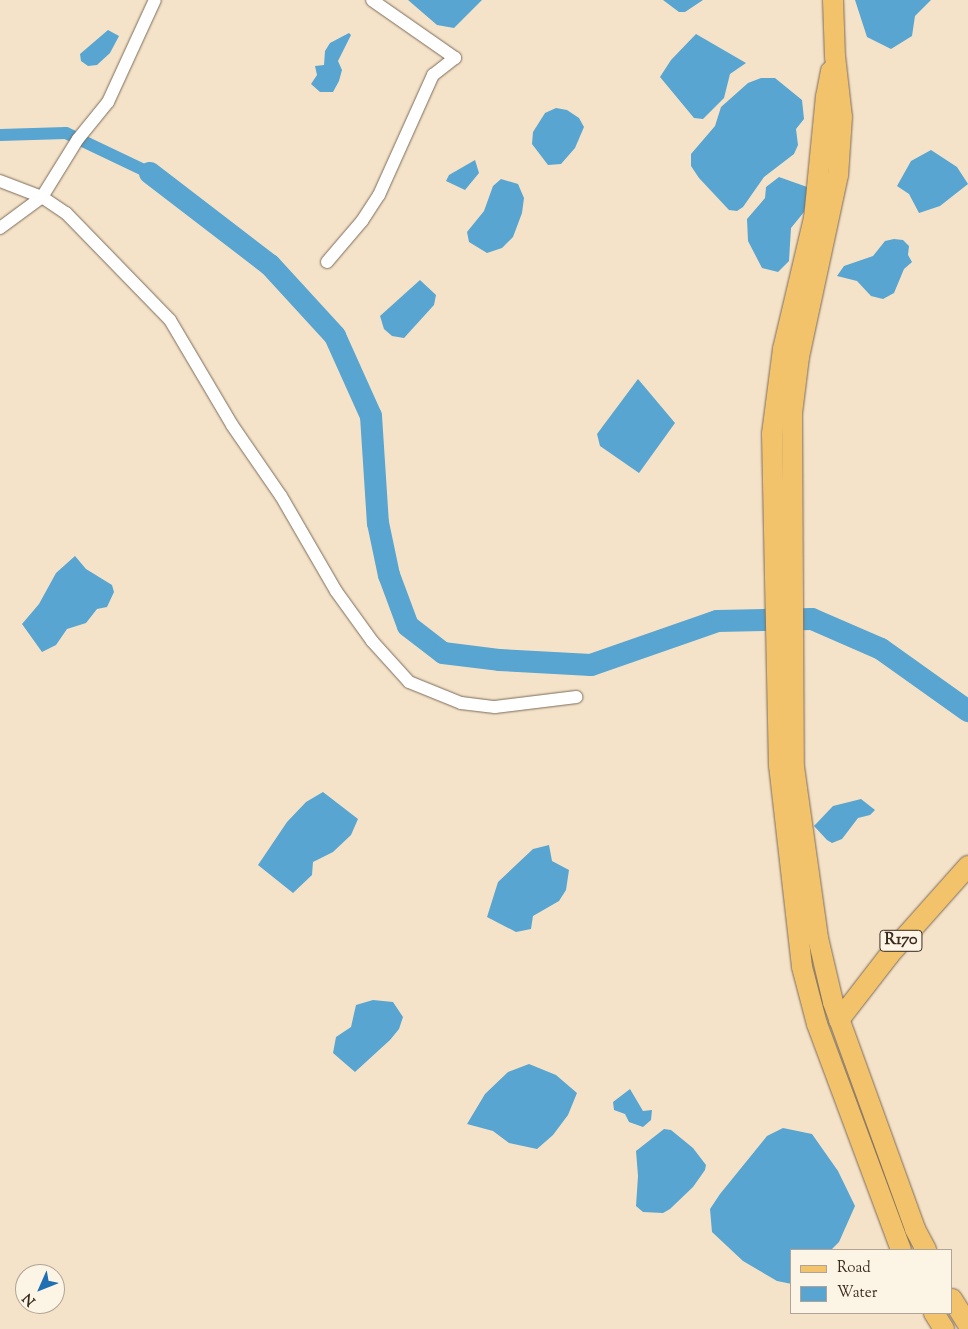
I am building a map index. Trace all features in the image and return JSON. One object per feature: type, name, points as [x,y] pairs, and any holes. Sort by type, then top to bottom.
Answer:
[{"type":"main road","points":[[833,0],[835,56],[826,96],[814,218],[776,388],[772,434],[784,592],[785,679],[779,765],[802,967],[817,1024],[900,1249]]},
{"type":"main road","points":[[785,679],[794,767],[818,938],[839,1020],[915,1229],[925,1249]]},
{"type":"main road","name":"R170","points":[[839,1020],[890,954],[968,866]]},
{"type":"main road","points":[[953,1300],[968,1325]]},
{"type":"main road","points":[[935,1314],[944,1329]]},
{"type":"street","points":[[0,228],[42,197],[78,139],[108,102],[154,0]]},
{"type":"street","points":[[327,262],[362,221],[379,194],[434,75],[455,58],[372,0]]},
{"type":"street","points":[[0,181],[42,197],[66,213],[170,320],[232,425],[281,496],[336,591],[372,641],[409,682],[461,703],[495,707],[576,697]]},
{"type":"water","points":[[408,0],[482,0],[454,28],[437,25]]},
{"type":"water","points":[[663,0],[703,0],[685,12],[679,12]]},
{"type":"water","points":[[855,0],[931,0],[915,16],[912,36],[891,49],[867,37]]},
{"type":"water","points":[[108,30],[119,36],[110,53],[97,65],[88,66],[81,61],[80,54]]},
{"type":"water","points":[[349,33],[351,35],[338,61],[342,70],[339,81],[333,92],[320,92],[311,84],[317,75],[315,66],[324,65],[325,51],[330,43]]},
{"type":"water","points":[[696,34],[746,63],[730,74],[724,98],[703,119],[694,118],[660,77],[671,60]]},
{"type":"water","points":[[761,78],[775,78],[802,100],[804,119],[796,129],[798,145],[794,154],[764,177],[743,207],[737,211],[729,210],[699,178],[691,166],[691,154],[715,126],[721,107],[748,83]]},
{"type":"water","points":[[556,108],[567,110],[579,118],[584,127],[575,148],[561,164],[548,165],[532,144],[533,132],[545,113]]},
{"type":"water","points":[[931,150],[957,167],[968,184],[940,206],[919,213],[909,194],[897,186],[911,161]]},
{"type":"water","points":[[475,160],[479,173],[465,190],[446,181],[449,175]]},
{"type":"water","points":[[779,177],[810,188],[804,212],[791,228],[789,261],[778,272],[762,268],[748,241],[747,219],[765,198],[766,187]]},
{"type":"water","points":[[501,179],[518,184],[524,198],[522,213],[513,237],[502,248],[487,253],[469,242],[467,232],[484,211],[493,186]]},
{"type":"water","points":[[903,240],[909,246],[908,255],[912,262],[904,269],[894,293],[883,299],[871,296],[857,281],[837,276],[844,266],[873,256],[885,241]]},
{"type":"water","points":[[420,280],[436,295],[434,305],[404,338],[392,336],[384,329],[380,316]]},
{"type":"water","points":[[638,379],[675,423],[639,473],[600,446],[597,434]]},
{"type":"water","points":[[75,556],[86,569],[112,585],[114,592],[107,607],[97,609],[86,623],[67,629],[56,645],[42,652],[22,624],[39,604],[56,573]]},
{"type":"water","points":[[323,792],[358,819],[351,835],[333,852],[313,862],[312,875],[293,893],[258,865],[287,822],[306,802]]},
{"type":"water","points":[[861,799],[875,810],[870,815],[858,818],[842,839],[832,843],[814,826],[833,806]]},
{"type":"water","points":[[549,845],[552,861],[569,870],[566,890],[559,901],[533,916],[531,929],[516,932],[487,917],[498,882],[533,849]]},
{"type":"water","points":[[373,1000],[393,1002],[403,1017],[399,1029],[390,1040],[355,1072],[333,1053],[336,1037],[351,1027],[356,1005]]},
{"type":"water","points":[[529,1064],[556,1075],[577,1093],[568,1115],[553,1135],[537,1149],[509,1143],[493,1131],[467,1124],[485,1094],[508,1072]]},
{"type":"water","points":[[630,1089],[643,1111],[652,1110],[651,1120],[643,1127],[629,1122],[625,1114],[614,1110],[613,1102]]},
{"type":"water","points":[[783,1128],[812,1134],[838,1171],[855,1206],[839,1242],[832,1249],[790,1249],[790,1284],[777,1281],[743,1261],[712,1232],[710,1209],[767,1136]]},
{"type":"water","points":[[664,1129],[671,1130],[693,1148],[706,1165],[705,1170],[693,1187],[670,1209],[663,1213],[643,1212],[636,1206],[638,1176],[636,1151]]},
{"type":"waterway","points":[[0,135],[66,133],[150,173]]},
{"type":"waterway","points":[[150,173],[270,265],[335,336],[371,416],[378,523],[389,575],[408,626],[443,653],[499,660],[591,665],[717,621],[812,619],[881,649],[968,711]]}]
